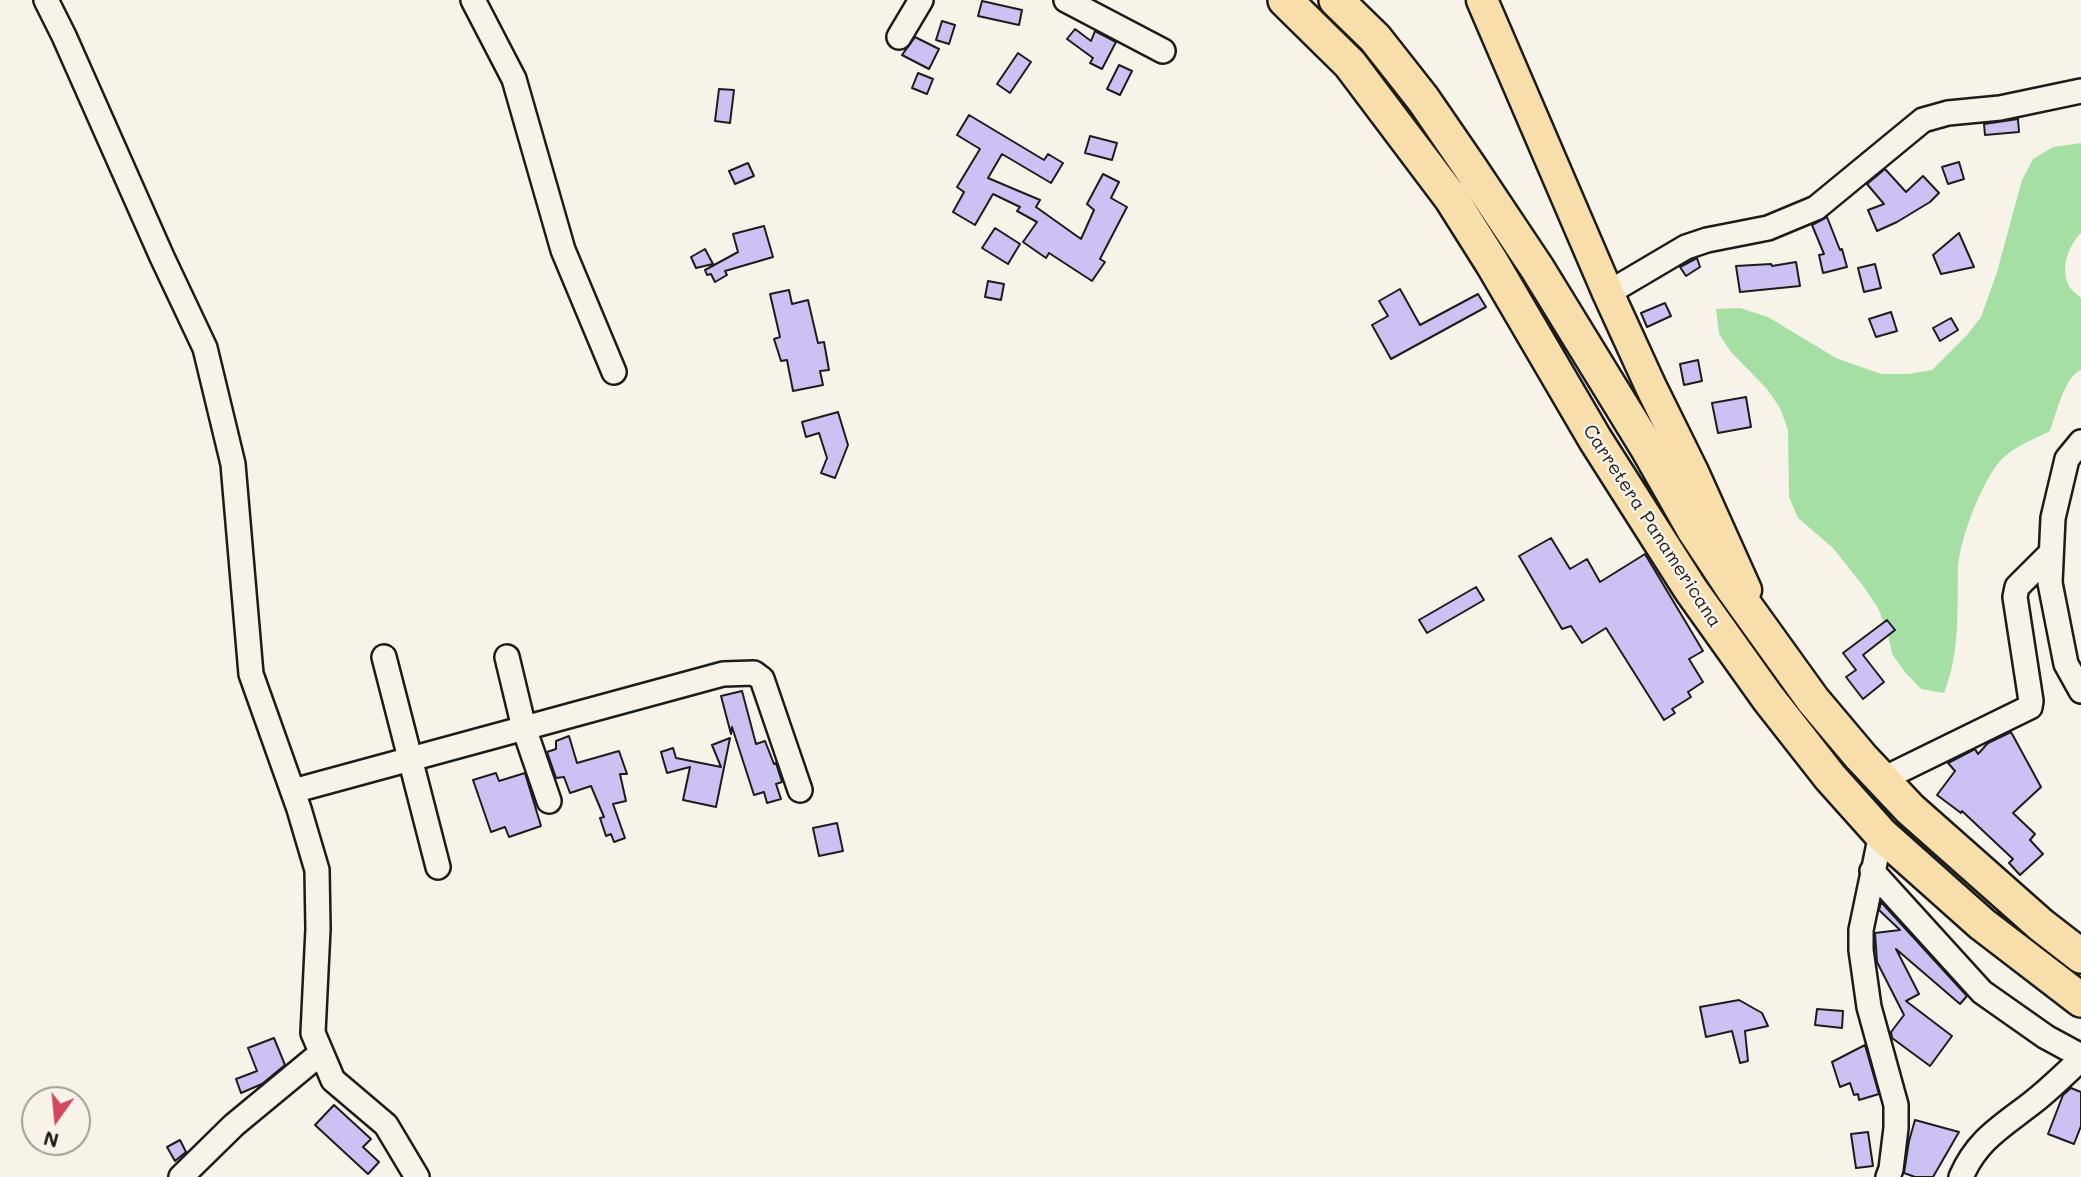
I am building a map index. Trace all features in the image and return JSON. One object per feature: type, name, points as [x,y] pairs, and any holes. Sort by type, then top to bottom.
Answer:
[{"type":"highway","name":"Carretera Panamericana","points":[[1285,0],[1350,64],[1451,198],[1492,262],[1601,450],[1691,590],[1768,698],[1830,777],[1881,834],[1982,924],[2081,1000]]},
{"type":"highway","name":"Carretera Panamericana","points":[[1336,0],[1375,38],[1423,99],[1469,166],[1544,279],[1694,530],[1813,700],[1910,809],[2041,925],[2081,956]]},
{"type":"main road","points":[[1482,0],[1608,293],[1693,472],[1764,632]]},
{"type":"street","points":[[46,0],[205,348],[233,464],[251,674],[293,791],[317,870],[318,929],[313,1033],[332,1080],[386,1125],[417,1177]]},
{"type":"street","points":[[473,0],[514,79],[563,250],[614,372]]},
{"type":"street","points":[[900,37],[921,0]]},
{"type":"street","points":[[1066,0],[1163,51]]},
{"type":"street","points":[[1608,293],[1686,247],[1768,228],[1816,208],[1923,120],[1948,113],[2000,108],[2081,91]]},
{"type":"street","points":[[2081,442],[2067,459],[2053,518],[2050,583],[2066,664],[2081,691]]},
{"type":"street","points":[[1883,779],[2029,707],[2031,701],[2015,597],[2017,587],[2051,553]]},
{"type":"street","points":[[384,657],[438,867]]},
{"type":"street","points":[[507,657],[524,728],[549,801]]},
{"type":"street","points":[[293,791],[723,674],[754,673],[762,679],[800,790]]},
{"type":"street","points":[[1881,834],[1861,930],[1861,950],[1869,1007],[1896,1105],[1896,1128],[1888,1177]]},
{"type":"street","points":[[1872,871],[1982,992],[2081,1058],[2033,1102],[1994,1131],[1969,1158],[1961,1177]]},
{"type":"street","points":[[181,1177],[234,1125],[321,1053]]},
{"type":"green space","points":[[2081,143],[2081,233],[2069,251],[2065,272],[2069,286],[2081,298],[2081,370],[2065,388],[2050,431],[2019,446],[2003,458],[1980,495],[1959,559],[1957,633],[1949,678],[1944,693],[1921,689],[1892,654],[1887,630],[1878,608],[1864,587],[1833,548],[1798,518],[1789,497],[1788,430],[1780,408],[1767,389],[1731,352],[1719,334],[1716,309],[1740,308],[1768,317],[1836,358],[1881,374],[1908,374],[1932,370],[1981,317],[1997,272],[2022,180],[2033,159],[2053,147]]},
{"type":"building","points":[[982,1],[1022,10],[1019,25],[978,16]]},
{"type":"building","points":[[942,21],[955,25],[949,44],[936,40]]},
{"type":"building","points":[[1075,29],[1091,41],[1095,31],[1116,42],[1102,69],[1090,63],[1093,58],[1067,39]]},
{"type":"building","points":[[915,37],[939,49],[929,69],[902,55]]},
{"type":"building","points":[[1018,53],[1031,62],[1010,93],[997,84]]},
{"type":"building","points":[[1119,65],[1132,71],[1120,95],[1107,89]]},
{"type":"building","points":[[918,73],[933,79],[927,94],[912,88]]},
{"type":"building","points":[[719,89],[734,90],[730,123],[715,121]]},
{"type":"building","points":[[969,115],[1044,160],[1048,154],[1063,163],[1051,183],[1002,154],[988,178],[1040,200],[1036,207],[1081,239],[1094,210],[1087,204],[1103,174],[1119,182],[1111,198],[1127,207],[1100,259],[1105,262],[1092,281],[1049,253],[1046,258],[1023,242],[1037,222],[1017,211],[1020,207],[993,194],[975,225],[953,212],[964,192],[957,187],[980,149],[957,135]]},
{"type":"building","points":[[2018,119],[2019,132],[1985,135],[1984,124]]},
{"type":"building","points":[[1090,136],[1117,143],[1112,160],[1085,153]]},
{"type":"building","points":[[1959,162],[1964,179],[1948,184],[1942,167]]},
{"type":"building","points":[[748,163],[754,176],[735,184],[729,171]]},
{"type":"building","points":[[1885,169],[1906,192],[1923,176],[1939,193],[1930,202],[1877,231],[1868,210],[1884,204],[1867,184]]},
{"type":"building","points":[[1827,217],[1847,267],[1823,273],[1819,255],[1824,254],[1812,225]]},
{"type":"building","points":[[764,226],[773,257],[725,271],[727,275],[715,282],[711,274],[707,275],[705,270],[738,252],[733,234]]},
{"type":"building","points":[[995,228],[1020,244],[1008,264],[982,248]]},
{"type":"building","points":[[1959,233],[1974,267],[1941,274],[1933,255]]},
{"type":"building","points":[[705,249],[713,264],[696,268],[691,257]]},
{"type":"building","points":[[1697,258],[1700,267],[1686,276],[1680,267]]},
{"type":"building","points":[[1796,262],[1800,286],[1740,292],[1736,266],[1772,266]]},
{"type":"building","points":[[1875,264],[1881,288],[1864,292],[1858,268]]},
{"type":"building","points":[[988,281],[1004,284],[1001,300],[985,297]]},
{"type":"building","points":[[1400,289],[1420,325],[1478,294],[1486,307],[1391,359],[1372,325],[1388,316],[1379,301]]},
{"type":"building","points":[[789,290],[792,304],[808,300],[818,343],[824,342],[829,370],[820,371],[823,385],[793,391],[787,360],[781,361],[774,339],[780,337],[770,294]]},
{"type":"building","points":[[1665,303],[1671,316],[1647,327],[1641,313]]},
{"type":"building","points":[[1891,312],[1897,331],[1876,337],[1869,319]]},
{"type":"building","points":[[1951,318],[1958,330],[1940,341],[1933,328]]},
{"type":"building","points":[[1698,360],[1702,381],[1684,385],[1680,364]]},
{"type":"building","points":[[1746,397],[1751,427],[1718,433],[1712,403]]},
{"type":"building","points":[[838,412],[848,445],[835,478],[821,473],[827,458],[819,433],[806,437],[802,422]]},
{"type":"building","points":[[1551,538],[1570,569],[1587,559],[1600,582],[1645,554],[1703,651],[1689,659],[1703,682],[1688,692],[1691,697],[1672,709],[1675,713],[1664,720],[1606,628],[1582,643],[1571,626],[1562,629],[1519,556]]},
{"type":"building","points":[[1476,587],[1484,600],[1427,633],[1419,620]]},
{"type":"building","points":[[1887,620],[1895,630],[1863,655],[1884,682],[1863,699],[1846,677],[1856,670],[1843,653]]},
{"type":"building","points":[[742,691],[756,744],[765,741],[774,764],[776,763],[782,782],[776,784],[781,799],[767,803],[764,792],[754,795],[732,727],[731,734],[721,696]]},
{"type":"building","points":[[2011,732],[2041,787],[2013,813],[2035,834],[2030,840],[2043,854],[2020,875],[2009,863],[2013,859],[1962,811],[1961,813],[1937,795],[1955,771],[1948,763],[1975,749],[1978,754],[1988,743]]},
{"type":"building","points":[[569,736],[577,763],[619,751],[627,774],[620,774],[626,801],[613,804],[625,838],[614,842],[611,834],[606,836],[600,818],[604,817],[591,786],[570,793],[564,777],[556,778],[547,752],[556,749],[556,741]]},
{"type":"building","points":[[730,738],[716,807],[683,800],[690,767],[667,773],[661,752],[673,748],[676,758],[721,767],[712,745]]},
{"type":"building","points":[[496,773],[499,781],[525,773],[541,826],[509,837],[505,827],[491,832],[473,780]]},
{"type":"building","points":[[837,823],[843,851],[819,856],[813,828]]},
{"type":"building","points":[[1881,902],[1967,996],[1960,1004],[1896,949],[1919,994],[1906,1001],[1952,1036],[1930,1066],[1892,1038],[1891,1032],[1904,1015],[1877,962],[1875,933],[1900,930],[1879,910]]},
{"type":"building","points":[[1739,1000],[1762,1013],[1768,1026],[1745,1031],[1748,1061],[1740,1063],[1732,1031],[1706,1037],[1700,1007]]},
{"type":"building","points":[[1817,1009],[1843,1011],[1842,1028],[1815,1025]]},
{"type":"building","points":[[274,1038],[285,1065],[262,1084],[241,1093],[236,1079],[257,1071],[248,1048]]},
{"type":"building","points":[[1865,1045],[1879,1094],[1859,1100],[1850,1083],[1840,1087],[1832,1062]]},
{"type":"building","points":[[2071,1088],[2081,1092],[2081,1126],[2074,1144],[2048,1134],[2063,1095]]},
{"type":"building","points":[[334,1105],[371,1139],[363,1147],[379,1162],[368,1174],[315,1125]]},
{"type":"building","points":[[1915,1120],[1959,1132],[1933,1177],[1915,1177],[1904,1173]]},
{"type":"building","points":[[1868,1132],[1873,1166],[1856,1168],[1851,1134]]},
{"type":"building","points":[[180,1140],[186,1152],[175,1161],[167,1147]]}]
